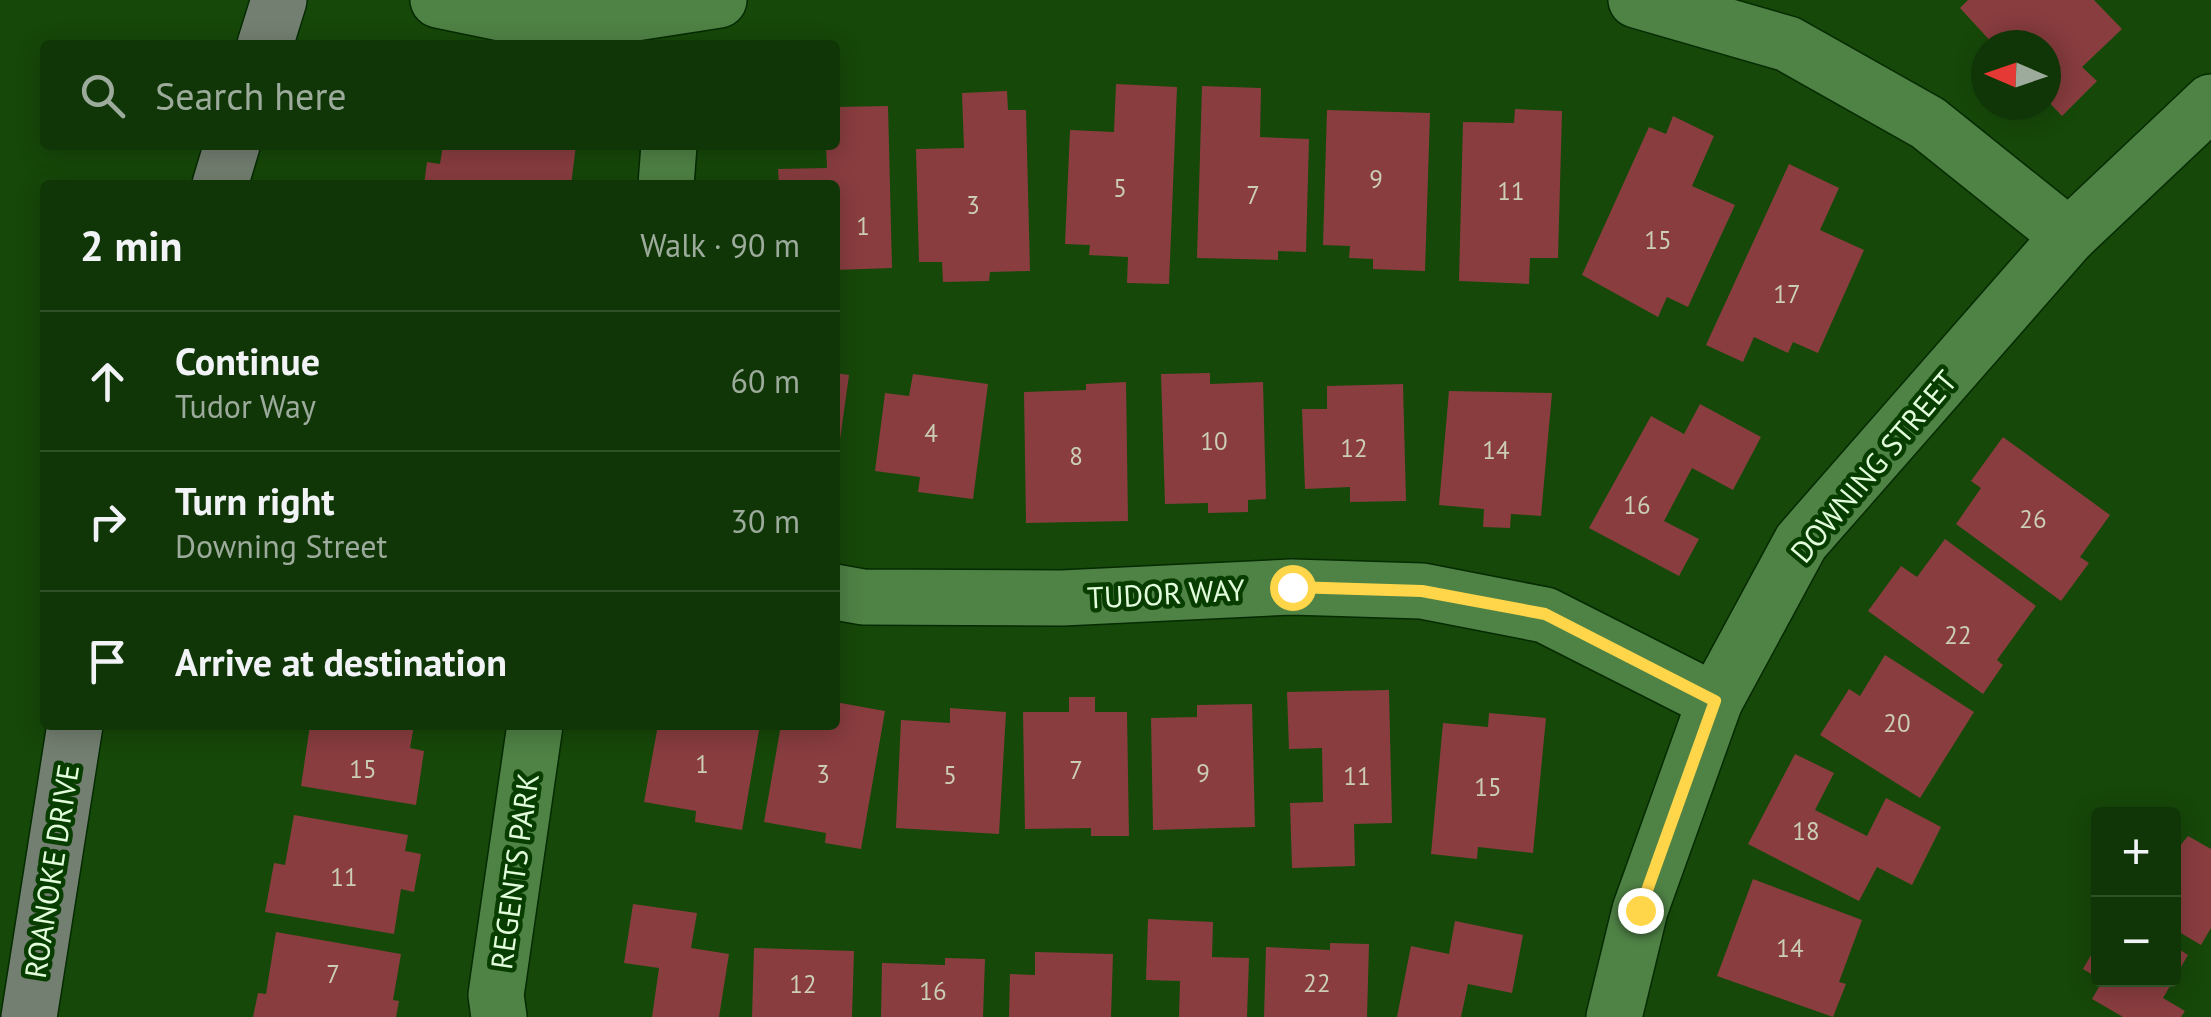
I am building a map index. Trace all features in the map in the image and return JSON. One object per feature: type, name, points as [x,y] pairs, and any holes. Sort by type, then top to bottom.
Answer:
[{"type":"street","points":[[267,40],[279,0]]},
{"type":"street","points":[[438,0],[558,26],[692,17]]},
{"type":"street","points":[[1636,0],[1788,44],[1928,123],[2069,236]]},
{"type":"street","name":"DOWNING STREET","points":[[1614,1017],[1640,910],[1715,701],[1802,542],[2069,236],[2211,102]]},
{"type":"street","points":[[222,180],[230,150]]},
{"type":"street","points":[[666,180],[670,150]]},
{"type":"street","name":"TUDOR WAY","points":[[840,593],[1062,598],[1292,587],[1422,591],[1545,614],[1715,701]]},
{"type":"street","name":"ROANOKE DRIVE","points":[[29,1017],[74,730]]},
{"type":"street","name":"REGENTS PARK","points":[[499,1017],[496,995],[511,870],[534,730]]},
{"type":"building","points":[[1968,0],[2094,0],[2122,29],[2082,67],[2097,81],[2062,116],[2061,30],[1980,30],[1960,8]]},
{"type":"building","points":[[1116,84],[1177,87],[1169,284],[1127,283],[1128,257],[1089,255],[1090,245],[1065,244],[1070,130],[1114,132]]},
{"type":"building","points":[[1202,86],[1261,88],[1260,137],[1309,139],[1306,252],[1278,251],[1278,260],[1197,258]]},
{"type":"building","points":[[1007,91],[1008,110],[1026,110],[1030,271],[990,272],[989,281],[943,282],[942,262],[919,262],[916,149],[964,148],[962,93]]},
{"type":"building","points":[[888,106],[892,268],[840,270],[840,180],[779,180],[778,169],[827,168],[826,150],[840,150],[840,107]]},
{"type":"building","points":[[1515,109],[1562,111],[1558,258],[1530,258],[1529,284],[1459,281],[1463,122],[1514,123]]},
{"type":"building","points":[[1327,110],[1430,113],[1425,271],[1373,269],[1373,259],[1349,258],[1350,246],[1323,245]]},
{"type":"building","points":[[1673,116],[1714,136],[1692,186],[1735,205],[1688,307],[1667,297],[1658,317],[1582,275],[1649,127],[1666,134]]},
{"type":"building","points":[[442,150],[575,150],[572,180],[425,180],[427,162],[440,164]]},
{"type":"building","points":[[1789,164],[1839,188],[1820,230],[1864,250],[1818,353],[1793,342],[1788,353],[1754,337],[1743,362],[1706,345]]},
{"type":"building","points":[[1210,373],[1210,384],[1263,382],[1266,499],[1248,500],[1248,512],[1208,513],[1208,503],[1165,504],[1161,374]]},
{"type":"building","points":[[840,374],[849,375],[840,440]]},
{"type":"building","points":[[913,374],[988,384],[973,499],[918,492],[920,477],[875,471],[885,393],[909,396]]},
{"type":"building","points":[[1126,382],[1128,521],[1026,523],[1024,392],[1086,390],[1086,384]]},
{"type":"building","points":[[1403,384],[1406,501],[1350,502],[1350,487],[1305,489],[1302,409],[1327,409],[1327,386]]},
{"type":"building","points":[[1449,391],[1552,393],[1541,516],[1511,514],[1510,528],[1483,527],[1484,509],[1439,505]]},
{"type":"building","points":[[1700,404],[1761,437],[1733,490],[1692,468],[1664,521],[1699,539],[1679,576],[1589,528],[1651,416],[1684,434]]},
{"type":"building","points":[[2003,437],[2110,515],[2080,557],[2089,563],[2061,601],[1956,524],[1981,488],[1971,481]]},
{"type":"building","points":[[1945,539],[2036,606],[1997,660],[2003,665],[1983,694],[1868,611],[1901,566],[1917,577]]},
{"type":"building","points":[[1885,655],[1974,712],[1920,798],[1820,735],[1849,689],[1860,696]]},
{"type":"building","points":[[1389,690],[1392,823],[1354,824],[1355,866],[1292,868],[1290,803],[1323,802],[1322,748],[1289,749],[1287,692]]},
{"type":"building","points":[[1069,697],[1095,697],[1095,712],[1127,712],[1129,836],[1091,836],[1091,828],[1025,829],[1023,712],[1069,712]]},
{"type":"building","points":[[840,703],[885,711],[861,849],[825,843],[826,833],[764,822],[780,730],[840,730]]},
{"type":"building","points":[[1252,704],[1255,827],[1153,830],[1151,718],[1197,717],[1197,705]]},
{"type":"building","points":[[950,708],[1006,712],[999,834],[896,828],[901,720],[950,723]]},
{"type":"building","points":[[1489,713],[1546,718],[1533,853],[1478,847],[1477,859],[1431,854],[1443,723],[1488,727]]},
{"type":"building","points":[[309,730],[413,730],[410,748],[424,751],[416,805],[301,786]]},
{"type":"building","points":[[657,730],[759,730],[742,830],[695,822],[696,811],[644,802]]},
{"type":"building","points":[[1795,754],[1834,773],[1815,810],[1867,836],[1886,798],[1941,827],[1912,885],[1877,867],[1859,901],[1748,844]]},
{"type":"building","points":[[294,815],[408,835],[405,851],[421,854],[414,892],[401,889],[394,934],[265,912],[274,863],[285,865]]},
{"type":"building","points":[[2188,836],[2211,849],[2211,928],[2201,945],[2181,933],[2181,844]]},
{"type":"building","points":[[1753,879],[1862,920],[1839,982],[1846,984],[1833,1017],[1717,976]]},
{"type":"building","points":[[633,904],[697,913],[691,948],[729,954],[719,1017],[652,1017],[659,968],[624,963]]},
{"type":"building","points":[[1148,919],[1213,922],[1212,957],[1249,958],[1247,1017],[1179,1017],[1180,981],[1146,980]]},
{"type":"building","points":[[1455,921],[1523,935],[1512,993],[1468,984],[1461,1017],[1397,1017],[1411,946],[1449,954]]},
{"type":"building","points":[[276,932],[401,954],[393,1000],[399,1001],[396,1017],[253,1017],[258,993],[266,994]]},
{"type":"building","points":[[1330,943],[1369,944],[1367,1017],[1264,1017],[1266,947],[1330,950]]},
{"type":"building","points":[[754,948],[854,951],[852,1017],[752,1017]]},
{"type":"building","points":[[1035,952],[1113,954],[1111,1017],[1009,1017],[1010,974],[1035,975]]},
{"type":"building","points":[[2091,955],[2091,974],[2083,969]]},
{"type":"building","points":[[945,958],[985,959],[983,1017],[881,1017],[882,963],[945,965]]},
{"type":"building","points":[[2099,987],[2169,987],[2163,998],[2185,1011],[2181,1017],[2123,1017],[2092,999]]},
{"type":"route","points":[[1292,587],[1422,591],[1545,614],[1715,701],[1640,910]]}]
